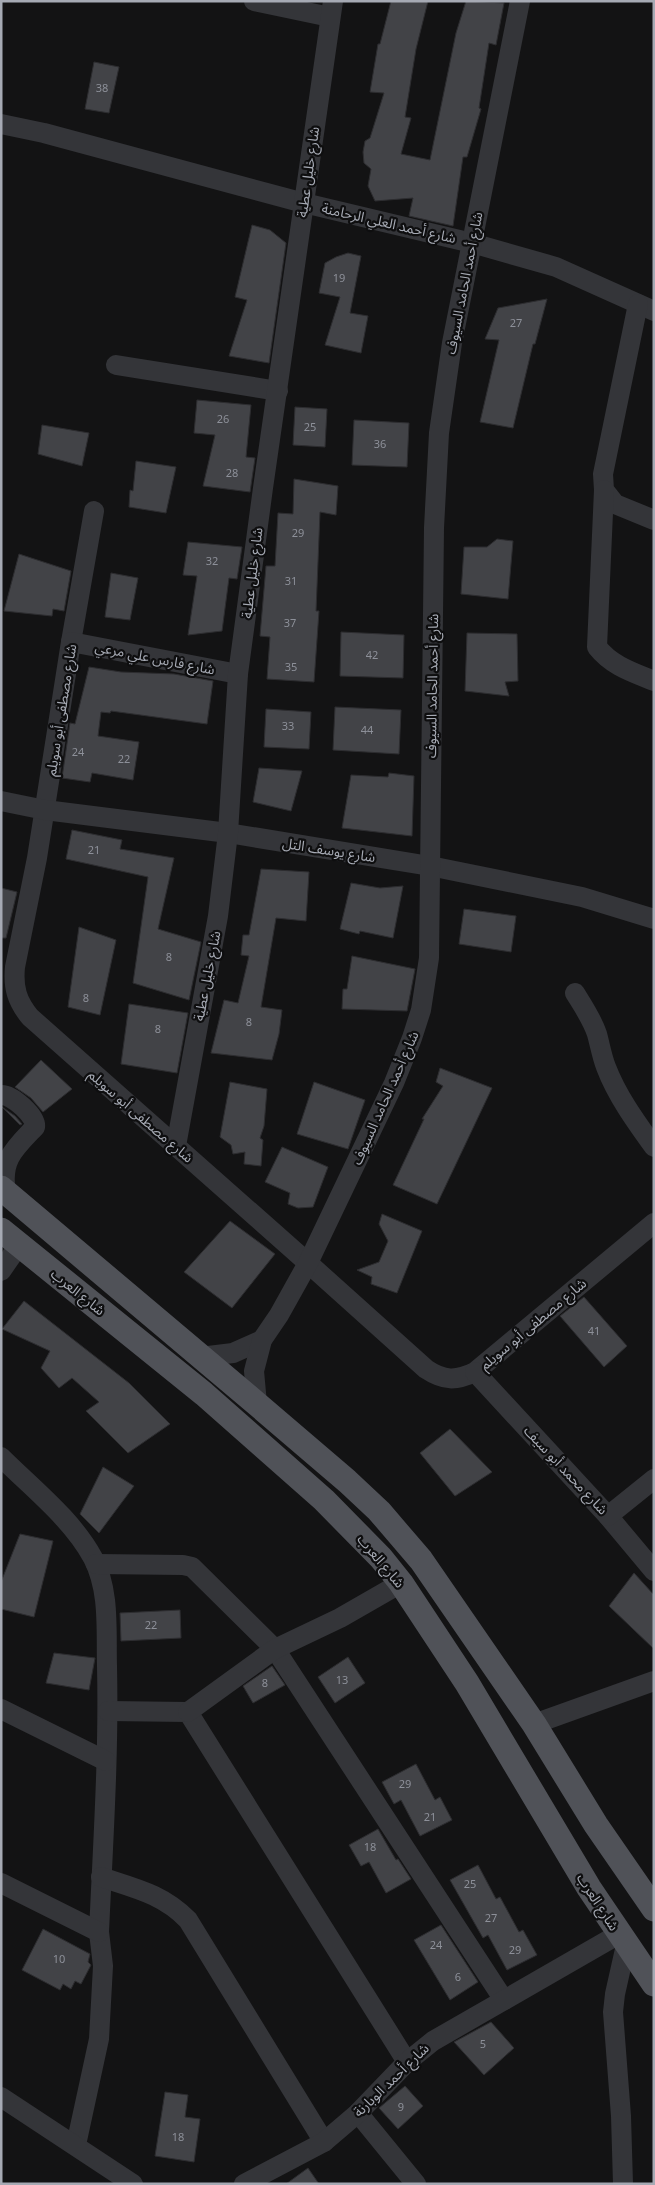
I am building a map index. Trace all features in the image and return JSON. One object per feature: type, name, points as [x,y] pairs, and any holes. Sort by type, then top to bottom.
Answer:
[{"type":"main road","name":"شارع العرب","points":[[3,1190],[347,1481],[400,1535],[422,1560],[534,1724],[596,1825],[654,1909]]},
{"type":"main road","name":"شارع العرب","points":[[10,1237],[204,1394],[324,1500],[381,1558],[401,1583],[497,1730],[571,1860],[622,1940],[654,1984]]},
{"type":"street","points":[[254,1],[331,9]]},
{"type":"street","name":"شارع أحمد الحامد السيوف","points":[[257,1404],[254,1371],[262,1340],[287,1302],[308,1263],[394,1083],[421,1010],[429,958],[436,471],[444,390],[520,1]]},
{"type":"street","name":"شارع خليل عطية","points":[[176,1146],[218,916],[228,833],[238,674],[331,9]]},
{"type":"street","name":"شارع أحمد العلي الرحامنة","points":[[1,124],[44,133],[304,204],[472,243],[556,267],[646,308]]},
{"type":"street","points":[[646,308],[603,474],[604,490],[597,647],[605,658],[614,665],[654,681]]},
{"type":"street","points":[[116,365],[278,391]]},
{"type":"street","points":[[604,490],[615,504],[654,520]]},
{"type":"street","name":"شارع مصطفى أبو سويلم","points":[[94,511],[71,642],[45,810],[15,968],[14,978],[17,999],[30,1018],[308,1263],[426,1370],[438,1377],[462,1378],[475,1372],[654,1223]]},
{"type":"street","name":"شارع فارس علي مرعي","points":[[71,642],[238,674]]},
{"type":"street","name":"شارع يوسف التل","points":[[1,801],[45,810],[228,833],[430,866],[582,897],[654,919]]},
{"type":"street","points":[[575,993],[597,1034],[614,1086],[654,1147]]},
{"type":"street","points":[[1,1095],[9,1096],[36,1120],[35,1128],[4,1153],[3,1190]]},
{"type":"street","points":[[1,1271],[10,1237]]},
{"type":"street","points":[[200,1357],[233,1353],[262,1340]]},
{"type":"street","name":"شارع محمد أبو سيف","points":[[475,1372],[608,1516],[654,1571]]},
{"type":"street","points":[[1,1457],[61,1516],[83,1542],[96,1564],[104,1589],[108,1711],[99,1932],[103,1966],[100,2039],[76,2145]]},
{"type":"street","points":[[608,1516],[654,1479]]},
{"type":"street","points":[[96,1564],[183,1564],[192,1567],[276,1649],[504,2000]]},
{"type":"street","points":[[108,1711],[188,1712],[276,1649],[340,1618],[401,1583]]},
{"type":"street","points":[[534,1724],[654,1682]]},
{"type":"street","points":[[1,1709],[106,1762]]},
{"type":"street","points":[[188,1712],[407,2062]]},
{"type":"street","points":[[101,1877],[160,1897],[176,1908],[188,1920],[324,2142]]},
{"type":"street","points":[[1,1883],[99,1932]]},
{"type":"street","points":[[622,1940],[613,2012],[621,2116],[623,2184]]},
{"type":"street","name":"شارع أحمد الوبارنة","points":[[244,2184],[324,2142],[358,2113],[421,2049],[451,2029],[622,1940]]},
{"type":"street","points":[[1,2098],[76,2145],[132,2184]]},
{"type":"street","points":[[358,2113],[416,2184]]},
{"type":"building","points":[[391,1],[428,1],[416,49],[405,117],[411,118],[401,154],[430,160],[456,33],[466,1],[504,3],[496,45],[489,43],[479,108],[481,109],[467,157],[463,157],[453,226],[409,216],[413,198],[375,201],[368,186],[371,169],[364,163],[363,152],[365,141],[370,138],[384,93],[370,92],[378,44],[380,44]]},
{"type":"building","points":[[94,62],[119,67],[109,113],[85,109]]},
{"type":"building","points":[[252,225],[270,230],[286,243],[269,363],[229,356],[247,300],[235,297]]},
{"type":"building","points":[[348,253],[361,256],[350,313],[368,316],[361,353],[325,345],[340,297],[319,293],[325,263]]},
{"type":"building","points":[[547,299],[535,344],[533,344],[513,428],[480,422],[499,340],[485,339],[498,308]]},
{"type":"building","points":[[197,400],[251,405],[246,457],[255,458],[250,492],[203,486],[215,435],[194,433]]},
{"type":"building","points":[[295,407],[327,409],[325,447],[293,445]]},
{"type":"building","points":[[354,420],[409,423],[407,467],[352,465]]},
{"type":"building","points":[[42,425],[89,433],[82,466],[38,454]]},
{"type":"building","points":[[136,461],[176,467],[166,513],[129,507],[130,490],[133,491]]},
{"type":"building","points":[[294,479],[338,486],[336,515],[320,512],[316,611],[319,611],[314,682],[267,679],[270,637],[260,636],[266,566],[275,566],[278,513],[293,514]]},
{"type":"building","points":[[497,539],[513,541],[508,599],[461,594],[464,547],[487,547]]},
{"type":"building","points":[[188,542],[242,547],[237,579],[229,578],[222,631],[188,635],[197,576],[183,575]]},
{"type":"building","points":[[19,554],[71,571],[64,611],[53,609],[52,616],[4,611]]},
{"type":"building","points":[[111,573],[138,578],[130,620],[105,617]]},
{"type":"building","points":[[341,632],[404,635],[403,678],[340,676]]},
{"type":"building","points":[[467,633],[517,634],[518,681],[505,682],[509,696],[465,691]]},
{"type":"building","points":[[89,667],[121,672],[174,674],[213,681],[207,724],[111,711],[110,713],[101,712],[98,736],[139,742],[133,780],[92,773],[90,782],[62,778],[70,723],[75,724]]},
{"type":"building","points":[[335,707],[401,710],[399,754],[333,750]]},
{"type":"building","points":[[266,709],[311,712],[309,749],[264,747]]},
{"type":"building","points":[[259,768],[302,771],[291,811],[253,802]]},
{"type":"building","points":[[389,773],[414,776],[412,836],[342,828],[351,775],[388,777]]},
{"type":"building","points":[[72,830],[122,840],[120,849],[174,858],[158,929],[201,942],[189,1000],[133,983],[148,877],[66,859]]},
{"type":"building","points":[[261,869],[309,872],[306,921],[276,918],[261,1007],[282,1010],[279,1034],[272,1060],[211,1053],[224,1000],[238,1003],[249,956],[241,955],[243,935],[249,935]]},
{"type":"building","points":[[351,883],[380,888],[403,886],[393,938],[360,931],[359,934],[340,929]]},
{"type":"building","points":[[1,888],[17,892],[6,938],[1,938]]},
{"type":"building","points":[[464,909],[516,916],[511,952],[459,944]]},
{"type":"building","points":[[79,927],[116,940],[100,1015],[68,1007]]},
{"type":"building","points":[[352,956],[415,969],[407,1011],[342,1009],[343,989],[347,989]]},
{"type":"building","points":[[129,1004],[188,1013],[177,1073],[121,1064]]},
{"type":"building","points":[[41,1060],[72,1089],[43,1112],[31,1098],[15,1087]]},
{"type":"building","points":[[440,1068],[492,1088],[437,1204],[393,1185],[424,1119],[422,1119],[443,1086],[436,1082]]},
{"type":"building","points":[[230,1082],[267,1089],[264,1126],[260,1138],[263,1140],[261,1166],[244,1164],[245,1152],[233,1154],[231,1145],[220,1137]]},
{"type":"building","points":[[314,1082],[365,1100],[348,1149],[297,1134]]},
{"type":"building","points":[[2,1107],[15,1116],[22,1124],[20,1125]]},
{"type":"building","points":[[282,1147],[328,1167],[313,1207],[298,1208],[288,1204],[290,1193],[265,1182]]},
{"type":"building","points":[[382,1214],[422,1231],[397,1293],[371,1284],[372,1277],[357,1270],[379,1262],[388,1241],[379,1224]]},
{"type":"building","points":[[230,1221],[275,1254],[232,1308],[184,1272]]},
{"type":"building","points":[[584,1297],[627,1346],[604,1367],[560,1316]]},
{"type":"building","points":[[24,1301],[129,1383],[170,1424],[128,1453],[86,1411],[99,1402],[72,1378],[59,1388],[41,1368],[50,1351],[2,1329]]},
{"type":"building","points":[[450,1429],[492,1472],[455,1496],[420,1453]]},
{"type":"building","points":[[103,1467],[134,1486],[99,1533],[80,1514]]},
{"type":"building","points":[[20,1534],[53,1541],[34,1617],[1,1609],[1,1582]]},
{"type":"building","points":[[634,1573],[654,1595],[654,1649],[609,1606]]},
{"type":"building","points":[[180,1610],[181,1638],[121,1641],[120,1613]]},
{"type":"building","points":[[54,1653],[95,1658],[89,1690],[46,1683]]},
{"type":"building","points":[[348,1657],[365,1683],[335,1703],[318,1677]]},
{"type":"building","points":[[272,1666],[285,1685],[253,1703],[243,1686]]},
{"type":"building","points":[[416,1764],[435,1800],[440,1797],[452,1820],[420,1836],[401,1800],[394,1804],[382,1782]]},
{"type":"building","points":[[378,1829],[396,1860],[398,1859],[411,1879],[386,1893],[369,1862],[361,1866],[349,1845]]},
{"type":"building","points":[[478,1865],[496,1899],[500,1897],[519,1932],[523,1930],[537,1955],[507,1970],[488,1935],[483,1938],[450,1880]]},
{"type":"building","points":[[441,1925],[478,1982],[450,2000],[414,1940]]},
{"type":"building","points":[[43,1929],[90,1954],[88,1962],[91,1965],[81,1984],[75,1981],[71,1989],[63,1984],[60,1990],[22,1970]]},
{"type":"building","points":[[491,2022],[514,2048],[484,2075],[454,2042]]},
{"type":"building","points":[[405,2086],[423,2106],[398,2129],[379,2108]]},
{"type":"building","points":[[165,2092],[188,2095],[185,2117],[200,2119],[194,2162],[155,2156]]},
{"type":"building","points":[[308,2168],[319,2184],[286,2184]]}]
